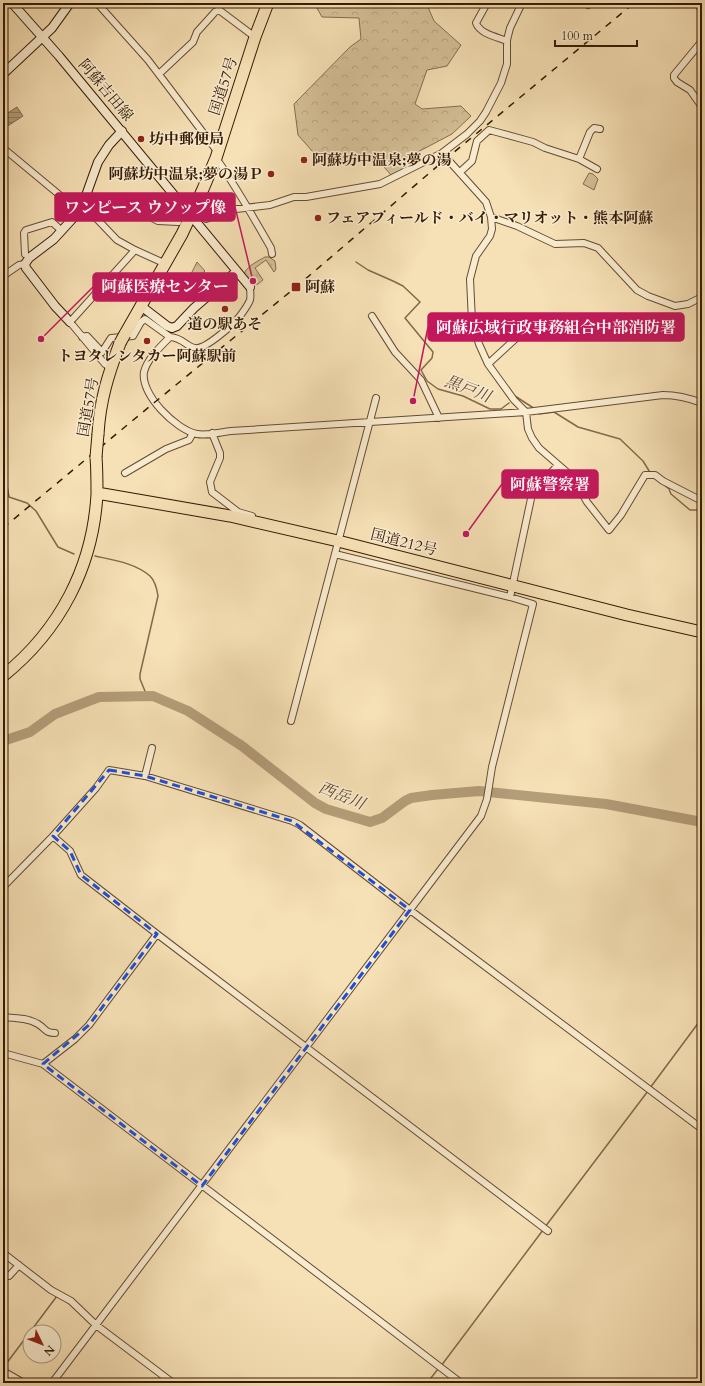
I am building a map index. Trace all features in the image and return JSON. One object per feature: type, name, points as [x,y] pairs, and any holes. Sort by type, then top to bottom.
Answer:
[{"type":"highway","name":"国道57号","points":[[3,676],[17,665],[34,648],[58,618],[76,582],[90,537],[97,493],[96,457],[100,411],[106,381],[122,339],[166,264],[191,216],[216,155],[255,37],[268,3]]},
{"type":"highway","name":"国道212号","points":[[97,493],[230,516],[265,524],[338,541],[627,615],[702,632]]},
{"type":"street","name":"阿蘇吉田線","points":[[12,3],[43,37],[250,287]]},
{"type":"street","points":[[3,74],[52,28],[70,3]]},
{"type":"street","points":[[97,3],[159,74],[216,155],[249,208],[272,254]]},
{"type":"street","points":[[487,3],[477,19],[477,26],[484,31],[507,41]]},
{"type":"street","points":[[696,3],[702,9]]},
{"type":"street","points":[[206,219],[236,209],[270,205],[294,197],[306,197],[380,184],[442,153],[471,130],[486,112],[501,83],[507,64],[507,41],[510,28],[520,4]]},
{"type":"street","points":[[159,74],[193,42],[197,32],[219,10],[255,37]]},
{"type":"street","points":[[702,41],[674,75],[677,82],[690,90],[702,107]]},
{"type":"street","points":[[580,159],[590,132],[594,128],[600,129]]},
{"type":"street","points":[[460,172],[472,161],[477,141],[489,130],[533,142],[545,148],[580,159],[597,169]]},
{"type":"street","points":[[3,276],[19,265],[25,264],[29,258],[62,231],[75,216],[88,190],[98,162],[109,145],[122,132]]},
{"type":"street","points":[[3,148],[79,209],[96,218],[117,240],[166,264]]},
{"type":"street","points":[[442,153],[486,202],[491,217],[492,229],[490,236],[476,256],[470,279],[472,321],[479,344],[488,364],[514,400],[526,412],[528,429],[539,448],[569,474],[587,502],[609,530],[621,515],[645,475],[655,474],[663,481],[702,501]]},
{"type":"street","points":[[90,216],[129,209],[145,214],[158,221],[178,222]]},
{"type":"street","points":[[491,217],[517,226],[555,244],[584,243],[598,248],[637,290],[648,296],[675,306],[688,304],[702,297]]},
{"type":"street","points":[[25,254],[24,233],[26,230],[52,222],[62,231]]},
{"type":"street","points":[[70,322],[135,250]]},
{"type":"street","points":[[25,264],[26,268],[55,306],[105,364],[111,368]]},
{"type":"street","points":[[141,306],[170,328],[175,327],[194,308],[237,271]]},
{"type":"street","points":[[82,337],[87,336],[102,352],[111,338],[133,336],[141,322],[145,320],[170,337],[177,337],[191,347],[202,347],[221,334],[240,316],[250,299],[250,287]]},
{"type":"street","points":[[372,316],[394,352],[420,380],[439,418]]},
{"type":"street","points":[[488,364],[536,320]]},
{"type":"street","points":[[170,337],[148,362],[144,370],[145,383],[150,395],[176,425],[198,434],[526,412],[674,395],[702,403]]},
{"type":"street","points":[[291,721],[376,398]]},
{"type":"street","points":[[125,473],[166,449],[189,440],[193,433]]},
{"type":"street","points":[[212,434],[220,453],[220,458],[210,482],[212,492],[238,512],[265,519],[265,524]]},
{"type":"street","points":[[510,597],[532,494],[558,465]]},
{"type":"street","points":[[52,1383],[482,816],[487,799],[490,776],[533,604],[335,554]]},
{"type":"street","points":[[145,776],[152,748]]},
{"type":"street","points":[[3,887],[53,836],[96,788],[109,770],[145,776],[292,822],[300,825],[410,910],[702,1129]]},
{"type":"street","points":[[53,836],[70,851],[81,875],[156,934],[548,1231]]},
{"type":"street","points":[[43,1064],[90,1025],[156,934]]},
{"type":"street","points":[[3,1017],[22,1019],[38,1024],[48,1033],[54,1033]]},
{"type":"street","points":[[3,1053],[43,1064],[461,1383]]},
{"type":"street","points":[[3,1253],[52,1290],[71,1301],[96,1325],[173,1383]]},
{"type":"street","points":[[3,1273],[6,1276],[9,1276],[18,1265]]},
{"type":"street","points":[[3,1371],[24,1383]]},
{"type":"highlighted area","points":[[109,770],[145,776],[292,821],[410,910],[202,1186],[43,1064],[89,1025],[157,934],[81,875],[70,851],[53,836]]},
{"type":"green space","points":[[314,3],[430,3],[428,7],[434,21],[461,45],[447,66],[427,70],[415,104],[422,109],[461,106],[471,116],[452,134],[412,155],[406,168],[391,175],[378,160],[320,160],[298,135],[294,104],[350,47],[361,39],[359,18],[322,17]]},
{"type":"green space","points":[[589,173],[593,174],[598,179],[594,190],[583,184]]},
{"type":"green space","points":[[265,257],[269,257],[275,261],[276,269],[274,272],[266,260],[255,268],[263,280],[258,284],[252,285],[244,274],[245,271],[250,266]]},
{"type":"green space","points":[[197,262],[205,271],[183,290]]},
{"type":"shaded area","points":[[17,107],[23,116],[6,127],[3,122],[3,116]]},
{"type":"waterway","name":"黒戸川","points":[[356,262],[368,270],[403,286],[420,302],[405,318],[433,352],[432,358],[421,370],[427,381],[438,389],[463,396],[490,409],[501,409],[509,403]]},
{"type":"waterway","name":"黒戸川","points":[[515,396],[535,409]]},
{"type":"waterway","name":"黒戸川","points":[[539,414],[554,412],[578,427],[620,439],[643,461],[651,474]]},
{"type":"waterway","points":[[3,475],[6,480],[9,497],[27,503],[36,511],[58,547],[74,554]]},
{"type":"waterway","name":"黒戸川","points":[[663,484],[669,489],[671,494],[690,510],[702,510]]},
{"type":"waterway","points":[[95,556],[138,568],[150,576],[156,585],[158,596],[140,674],[140,679],[147,696]]},
{"type":"waterway","name":"西岳川","points":[[3,741],[30,732],[55,714],[99,697],[153,696],[188,711],[242,746],[315,803],[326,809],[370,822],[382,818],[411,798],[479,791],[606,804],[702,822]]},
{"type":"waterway","points":[[650,1088],[702,1018]]},
{"type":"waterway","points":[[545,1227],[648,1091]]},
{"type":"waterway","points":[[441,1366],[543,1230]]},
{"type":"waterway","points":[[3,1368],[57,1296]]},
{"type":"waterway","points":[[66,1301],[83,1316]]},
{"type":"waterway","points":[[427,1383],[438,1369]]},
{"type":"railway","points":[[3,528],[296,287],[447,158],[634,3]]},
{"type":"place","name":"坊中郵便局","points":[[141,139]]},
{"type":"place","name":"阿蘇坊中温泉;夢の湯","points":[[304,160]]},
{"type":"place","name":"阿蘇坊中温泉;夢の湯Ｐ","points":[[271,174]]},
{"type":"place","name":"フェアフィールド・バイ・マリオット・熊本阿蘇","points":[[318,218]]},
{"type":"place","name":"ワンピース ウソップ像","points":[[253,281]]},
{"type":"place","name":"阿蘇","points":[[296,287]]},
{"type":"place","name":"道の駅あそ","points":[[225,309]]},
{"type":"place","name":"阿蘇医療センター","points":[[41,339]]},
{"type":"place","name":"トヨタレンタカー阿蘇駅前","points":[[147,341]]},
{"type":"place","name":"阿蘇広域行政事務組合中部消防署","points":[[413,401]]},
{"type":"place","name":"阿蘇警察署","points":[[466,534]]}]
